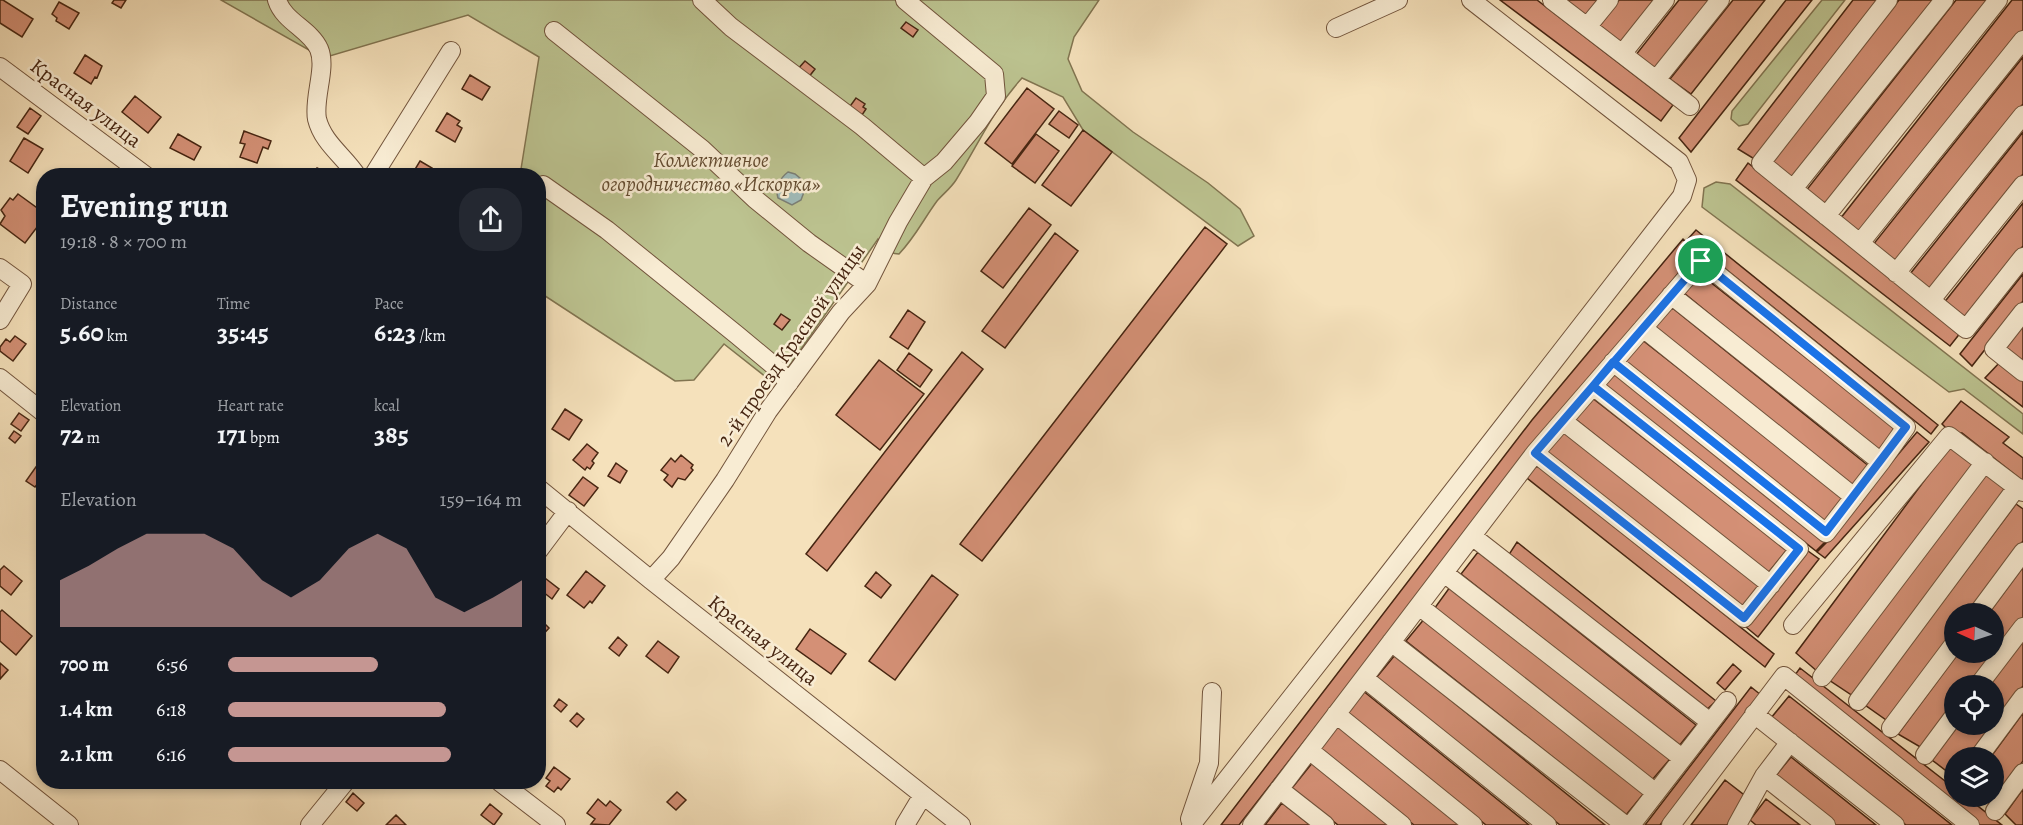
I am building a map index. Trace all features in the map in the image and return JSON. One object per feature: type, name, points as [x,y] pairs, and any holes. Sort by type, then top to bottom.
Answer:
[{"type":"street","points":[[277,0],[284,15],[311,39],[319,50],[321,69],[316,108],[318,122],[331,147],[351,168]]},
{"type":"street","points":[[702,0],[731,27],[862,126],[924,178]]},
{"type":"street","name":"2-й проезд Красной улицы","points":[[651,580],[671,558],[789,382],[841,312],[867,284],[898,222],[924,178],[944,162],[978,122],[996,96],[994,74],[905,0]]},
{"type":"street","points":[[1336,28],[1398,0]]},
{"type":"street","points":[[1189,825],[1383,581],[1682,196],[1687,180],[1679,162],[1471,0]]},
{"type":"street","points":[[1552,0],[1690,106]]},
{"type":"street","points":[[1587,27],[1609,0]]},
{"type":"street","points":[[1622,54],[1665,0]]},
{"type":"street","points":[[1656,80],[1720,0]]},
{"type":"street","points":[[1888,0],[1761,164],[1966,329],[2023,257]]},
{"type":"street","points":[[1793,189],[1944,0]]},
{"type":"street","points":[[1826,216],[1998,0]]},
{"type":"street","points":[[554,31],[702,149],[755,199],[809,243],[867,284]]},
{"type":"street","points":[[1860,243],[2023,40]]},
{"type":"street","points":[[378,168],[451,51]]},
{"type":"street","name":"Красная улица","points":[[0,68],[135,168]]},
{"type":"street","points":[[1896,273],[2023,115]]},
{"type":"street","points":[[1930,300],[2023,185]]},
{"type":"street","points":[[546,187],[607,230],[746,342],[789,382]]},
{"type":"street","points":[[1252,825],[1535,453],[1613,362],[1701,261],[1906,427],[1826,532],[1613,362]]},
{"type":"street","points":[[0,268],[22,284],[0,320]]},
{"type":"street","points":[[1671,295],[1881,462]]},
{"type":"street","points":[[2023,312],[1994,349],[2023,372]]},
{"type":"street","points":[[1643,328],[1854,497]]},
{"type":"street","points":[[0,378],[36,406]]},
{"type":"street","points":[[1535,453],[1744,618],[1799,549],[1593,386]]},
{"type":"street","points":[[1563,421],[1771,585]]},
{"type":"street","points":[[1793,626],[1949,436],[2020,490],[1858,701]]},
{"type":"street","points":[[1822,677],[1985,462]]},
{"type":"street","name":"Красная улица","points":[[546,494],[961,825]]},
{"type":"street","points":[[546,540],[568,511]]},
{"type":"street","points":[[1472,536],[1710,722]]},
{"type":"street","points":[[1985,603],[2023,552]]},
{"type":"street","points":[[1444,573],[1683,758]]},
{"type":"street","points":[[1419,606],[1656,793]]},
{"type":"street","points":[[1986,675],[2023,627]]},
{"type":"street","points":[[1391,642],[1625,825]]},
{"type":"street","points":[[1891,728],[1944,657]]},
{"type":"street","points":[[1671,825],[1784,676],[1970,825]]},
{"type":"street","points":[[1364,678],[1547,825]]},
{"type":"street","points":[[1189,825],[1209,763],[1212,692]]},
{"type":"street","points":[[1986,747],[2023,697]]},
{"type":"street","points":[[1631,825],[1727,701]]},
{"type":"street","points":[[1336,714],[1473,825]]},
{"type":"street","points":[[1754,714],[1895,825]]},
{"type":"street","points":[[1925,755],[1944,729]]},
{"type":"street","points":[[1741,824],[1764,776],[1790,742]]},
{"type":"street","points":[[1309,750],[1402,825]]},
{"type":"street","points":[[0,770],[69,825]]},
{"type":"street","points":[[1995,811],[2023,773]]},
{"type":"street","points":[[1764,776],[1826,825]]},
{"type":"street","points":[[310,825],[339,789]]},
{"type":"street","points":[[509,789],[556,825]]},
{"type":"street","points":[[1280,789],[1325,825]]},
{"type":"street","points":[[905,825],[923,795]]},
{"type":"green space","name":"Коллективное огородничество «Искорка»","points":[[221,0],[1099,0],[1074,37],[1068,59],[1082,91],[1133,132],[1208,183],[1240,209],[1254,236],[1238,246],[1083,130],[1063,97],[1022,78],[994,115],[954,183],[937,201],[905,247],[899,254],[891,253],[883,248],[878,239],[776,385],[724,344],[694,380],[675,381],[546,297],[546,168],[521,168],[539,57],[468,15],[323,58]]},
{"type":"green space","points":[[1822,0],[1845,0],[1748,124],[1739,126],[1731,119],[1732,111]]},
{"type":"green space","points":[[1716,182],[1730,184],[2023,414],[2023,434],[1964,389],[1949,392],[1702,207],[1704,188]]},
{"type":"water","points":[[788,172],[795,174],[807,184],[801,200],[792,205],[778,198],[777,194],[779,184]]},
{"type":"building","points":[[0,0],[33,19],[22,37],[0,23]]},
{"type":"building","points":[[114,0],[126,0],[121,8],[112,3]]},
{"type":"building","points":[[1500,0],[1537,0],[1673,105],[1661,121]]},
{"type":"building","points":[[1565,0],[1600,0],[1584,20]]},
{"type":"building","points":[[1619,0],[1654,0],[1617,47],[1598,28]]},
{"type":"building","points":[[1679,0],[1713,0],[1656,72],[1635,56]]},
{"type":"building","points":[[1733,0],[1765,0],[1691,94],[1670,79]]},
{"type":"building","points":[[1786,0],[1812,0],[1691,152],[1679,138]]},
{"type":"building","points":[[1853,0],[1881,0],[1756,160],[1738,149]]},
{"type":"building","points":[[1899,0],[1935,0],[1791,180],[1769,164]]},
{"type":"building","points":[[1956,0],[1992,0],[1825,206],[1805,192]]},
{"type":"building","points":[[2012,0],[2023,0],[2023,30],[1859,235],[1840,219]]},
{"type":"building","points":[[59,2],[79,13],[69,29],[56,21],[57,18],[52,14]]},
{"type":"building","points":[[906,22],[918,30],[913,37],[901,28]]},
{"type":"building","points":[[85,55],[102,66],[97,78],[95,77],[91,84],[74,73]]},
{"type":"building","points":[[2023,57],[2023,104],[1894,263],[1872,246]]},
{"type":"building","points":[[805,61],[815,69],[808,78],[797,70]]},
{"type":"building","points":[[470,75],[490,87],[482,100],[462,89]]},
{"type":"building","points":[[1027,88],[1054,109],[1012,164],[985,143]]},
{"type":"building","points":[[135,96],[161,117],[148,133],[122,112]]},
{"type":"building","points":[[856,98],[865,104],[863,107],[866,109],[860,118],[848,109]]},
{"type":"building","points":[[30,108],[41,116],[28,134],[17,127]]},
{"type":"building","points":[[1059,111],[1078,125],[1069,138],[1049,124]]},
{"type":"building","points":[[447,113],[460,121],[457,125],[462,128],[455,142],[436,131]]},
{"type":"building","points":[[1083,130],[1112,152],[1071,206],[1042,185]]},
{"type":"building","points":[[244,131],[271,141],[268,149],[263,147],[257,163],[240,157],[245,144],[240,143]]},
{"type":"building","points":[[2023,132],[2023,174],[1930,290],[1910,274]]},
{"type":"building","points":[[178,134],[201,147],[194,160],[170,148]]},
{"type":"building","points":[[1036,134],[1059,151],[1035,183],[1012,166]]},
{"type":"building","points":[[24,138],[43,149],[28,173],[10,161]]},
{"type":"building","points":[[420,161],[432,168],[416,168]]},
{"type":"building","points":[[1748,163],[1961,332],[1950,346],[1736,180]]},
{"type":"building","points":[[18,194],[36,207],[36,229],[25,243],[0,224],[5,216],[1,210],[10,198],[13,200]]},
{"type":"building","points":[[2023,203],[2023,246],[1963,321],[1943,304]]},
{"type":"building","points":[[1029,208],[1051,225],[1003,288],[981,271]]},
{"type":"building","points":[[1205,227],[1227,244],[982,561],[960,544]]},
{"type":"building","points":[[1696,230],[1938,425],[1931,434],[1688,239]]},
{"type":"building","points":[[1055,233],[1078,251],[1005,348],[982,331]]},
{"type":"building","points":[[1683,239],[1696,252],[1467,528],[1239,825],[1221,825],[1532,420]]},
{"type":"building","points":[[1700,274],[1899,431],[1881,455],[1684,293]]},
{"type":"building","points":[[2023,274],[2023,301],[1972,366],[1960,354]]},
{"type":"building","points":[[1670,306],[1870,467],[1853,486],[1655,327]]},
{"type":"building","points":[[908,310],[925,322],[908,349],[890,337]]},
{"type":"building","points":[[781,314],[790,320],[782,330],[774,324]]},
{"type":"building","points":[[2023,326],[2023,370],[2003,351]]},
{"type":"building","points":[[15,336],[26,344],[13,361],[0,351],[0,347],[6,339],[10,342]]},
{"type":"building","points":[[1641,339],[1844,498],[1825,523],[1625,361]]},
{"type":"building","points":[[962,352],[983,369],[827,571],[806,554]]},
{"type":"building","points":[[909,353],[932,370],[920,387],[897,370]]},
{"type":"building","points":[[879,360],[924,394],[880,450],[836,415]]},
{"type":"building","points":[[2001,361],[2023,379],[2023,407],[1985,378]]},
{"type":"building","points":[[1615,370],[1825,542],[1816,551],[1603,384]]},
{"type":"building","points":[[1591,397],[1787,550],[1768,573],[1574,418]]},
{"type":"building","points":[[1961,401],[2009,437],[2003,443],[2023,458],[2023,481],[1962,433],[1950,432],[1942,424]]},
{"type":"building","points":[[565,409],[582,420],[569,440],[552,429]]},
{"type":"building","points":[[19,413],[29,420],[21,431],[11,424]]},
{"type":"building","points":[[14,431],[21,436],[15,443],[9,438]]},
{"type":"building","points":[[1563,431],[1759,585],[1743,607],[1544,453]]},
{"type":"building","points":[[1917,432],[1929,442],[1825,558],[1817,552],[1827,542],[1825,541]]},
{"type":"building","points":[[587,444],[598,453],[590,469],[587,467],[585,470],[573,460]]},
{"type":"building","points":[[1950,446],[1974,464],[1818,672],[1796,653]]},
{"type":"building","points":[[681,455],[693,465],[691,468],[693,470],[685,480],[678,478],[672,487],[664,480],[668,475],[661,470],[671,458],[675,462]]},
{"type":"building","points":[[1533,462],[1774,654],[1765,667],[1523,475]]},
{"type":"building","points":[[616,463],[627,471],[620,483],[608,476]]},
{"type":"building","points":[[36,467],[36,486],[26,481]]},
{"type":"building","points":[[1987,472],[2009,488],[1853,696],[1829,680]]},
{"type":"building","points":[[583,477],[598,488],[584,506],[569,495]]},
{"type":"building","points":[[2016,504],[2023,509],[2023,541],[1977,603],[1944,603],[1944,647],[1889,722],[1865,705]]},
{"type":"building","points":[[1517,542],[1716,701],[1703,713],[1508,556]]},
{"type":"building","points":[[1808,551],[1819,559],[1758,637],[1746,627]]},
{"type":"building","points":[[1478,552],[1696,725],[1679,746],[1461,574]]},
{"type":"building","points":[[4,566],[22,581],[11,595],[0,586],[0,570]]},
{"type":"building","points":[[2023,567],[2023,620],[2004,644],[2004,603],[1996,603]]},
{"type":"building","points":[[586,571],[605,586],[592,603],[590,601],[584,608],[567,595]]},
{"type":"building","points":[[876,572],[891,585],[881,598],[865,586]]},
{"type":"building","points":[[932,575],[958,595],[895,680],[869,661]]},
{"type":"building","points":[[546,579],[559,589],[552,599],[546,594]]},
{"type":"building","points":[[1450,587],[1670,759],[1652,780],[1434,609]]},
{"type":"building","points":[[2,610],[32,636],[16,655],[0,641],[0,612]]},
{"type":"building","points":[[1425,618],[1645,792],[1626,815],[1406,641]]},
{"type":"building","points":[[810,629],[846,654],[831,674],[796,649]]},
{"type":"building","points":[[618,637],[627,645],[619,656],[609,648]]},
{"type":"building","points":[[2023,640],[2023,686],[2004,711],[2004,675],[1997,675]]},
{"type":"building","points":[[658,641],[679,657],[668,673],[646,656]]},
{"type":"building","points":[[1395,655],[1605,825],[1560,825],[1376,678]]},
{"type":"building","points":[[0,663],[8,670],[0,679]]},
{"type":"building","points":[[1951,663],[1989,663],[1980,675],[1944,675],[1944,719],[1922,748],[1898,734]]},
{"type":"building","points":[[1733,664],[1741,671],[1725,690],[1717,683]]},
{"type":"building","points":[[1800,668],[1944,780],[1944,798],[1792,679]]},
{"type":"building","points":[[1751,687],[1761,695],[1660,825],[1645,825]]},
{"type":"building","points":[[1362,690],[1529,825],[1486,825],[1346,711]]},
{"type":"building","points":[[1789,696],[1952,825],[1906,825],[1771,718]]},
{"type":"building","points":[[559,699],[567,705],[561,712],[554,706]]},
{"type":"building","points":[[577,713],[584,719],[577,727],[570,721]]},
{"type":"building","points":[[2023,713],[2023,761],[2004,787],[2004,747],[1998,747]]},
{"type":"building","points":[[1338,725],[1461,825],[1414,825],[1320,749]]},
{"type":"building","points":[[1951,735],[1985,735],[1976,747],[1944,747],[1944,769],[1932,760]]},
{"type":"building","points":[[1791,757],[1876,825],[1831,825],[1773,779]]},
{"type":"building","points":[[1313,762],[1391,825],[1338,825],[1292,788]]},
{"type":"building","points":[[554,767],[570,779],[561,790],[558,787],[554,792],[546,786],[550,781],[546,778]]},
{"type":"building","points":[[1725,780],[1748,798],[1727,825],[1691,825]]},
{"type":"building","points":[[2023,789],[2023,825],[2016,825],[2005,814]]},
{"type":"building","points":[[677,792],[686,800],[676,810],[667,802]]},
{"type":"building","points":[[353,793],[364,803],[357,811],[346,802]]},
{"type":"building","points":[[598,799],[606,806],[610,801],[621,810],[609,825],[591,824],[595,819],[587,813]]},
{"type":"building","points":[[1766,799],[1800,825],[1756,825],[1750,820]]},
{"type":"building","points":[[1282,803],[1310,825],[1265,825]]},
{"type":"building","points":[[490,804],[502,814],[494,825],[481,815]]},
{"type":"building","points":[[1956,807],[1979,807],[2002,825],[1979,825]]},
{"type":"building","points":[[396,815],[406,825],[386,825]]},
{"type":"route","points":[[1701,261],[1671,295],[1535,453],[1744,618],[1799,549],[1593,386],[1613,362],[1826,532],[1906,427],[1701,261]]}]
